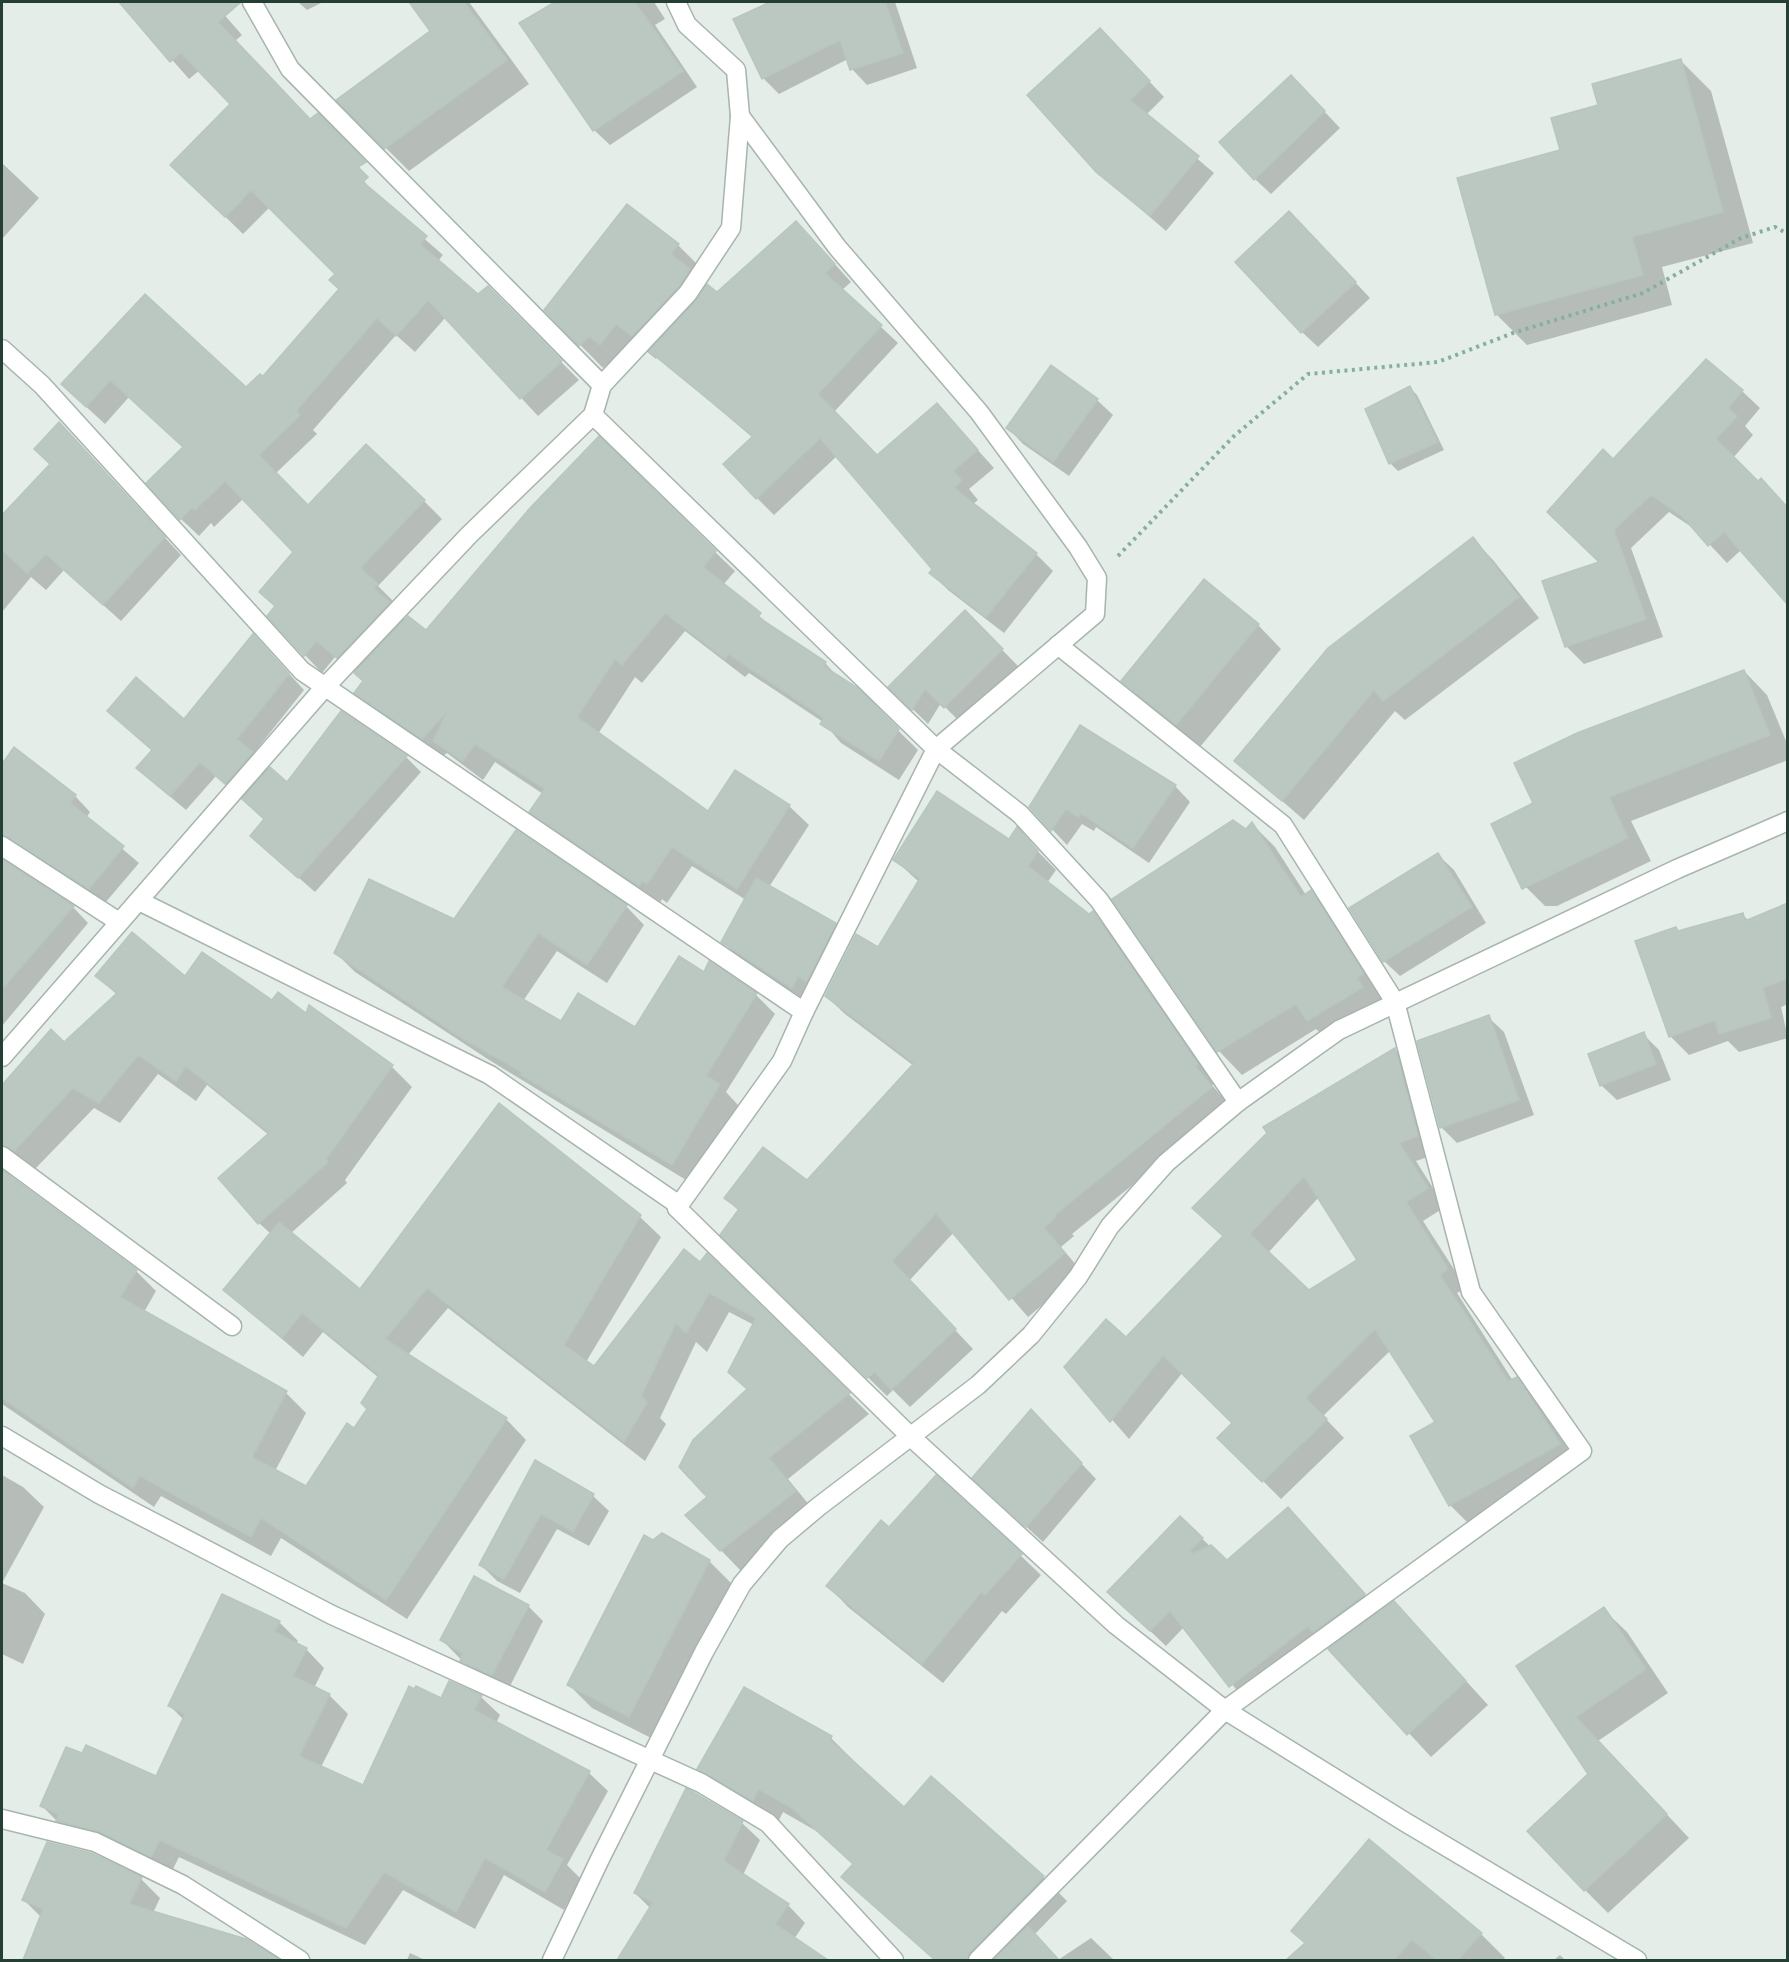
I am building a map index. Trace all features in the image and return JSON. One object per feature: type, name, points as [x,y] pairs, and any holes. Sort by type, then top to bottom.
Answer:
[{"type":"street","points":[[252,2],[290,69],[602,385]]},
{"type":"street","points":[[2,1057],[324,688],[469,535],[593,415],[602,385],[688,293],[731,228],[741,116],[736,70],[687,25],[676,2]]},
{"type":"street","points":[[677,1208],[782,1061],[804,1012],[936,749],[1095,614],[1097,578],[1078,547],[979,412],[837,247],[741,116]]},
{"type":"street","points":[[2,349],[42,385],[302,671],[804,1012]]},
{"type":"street","points":[[593,415],[936,749],[1020,814],[1099,900],[1238,1102]]},
{"type":"street","points":[[978,1960],[1225,1710],[1582,1451],[1471,1292],[1395,1002],[1283,825],[1058,645]]},
{"type":"street","points":[[552,1960],[704,1652],[742,1584],[780,1539],[978,1385],[1031,1335],[1078,1277],[1110,1226],[1166,1163],[1238,1102],[1339,1030],[1788,820]]},
{"type":"street","points":[[2,846],[119,922]]},
{"type":"street","points":[[139,902],[490,1075],[676,1203],[677,1208],[910,1436],[1116,1625],[1225,1710],[1405,1822],[1637,1960]]},
{"type":"street","points":[[2,1156],[232,1326]]},
{"type":"street","points":[[2,1436],[99,1494],[332,1615],[701,1783],[768,1823],[894,1960]]},
{"type":"street","points":[[2,1819],[95,1842],[183,1885],[300,1960]]},
{"type":"path","points":[[1097,578],[1234,436],[1308,374],[1438,362],[1513,333],[1643,293],[1741,238],[1775,227],[1788,234]]},
{"type":"building","points":[[119,2],[241,2],[218,22],[310,119],[318,113],[366,162],[358,167],[368,177],[363,182],[427,236],[420,244],[478,294],[488,286],[562,361],[520,399],[428,300],[396,336],[377,318],[296,411],[300,415],[259,455],[308,505],[366,444],[425,500],[360,568],[378,584],[374,589],[390,602],[337,658],[316,641],[304,656],[267,616],[275,606],[259,592],[293,552],[225,481],[195,510],[192,507],[180,520],[146,483],[183,447],[110,380],[86,407],[61,384],[145,294],[246,387],[260,374],[263,376],[339,289],[329,280],[335,274],[251,190],[225,217],[170,165],[230,104],[181,53],[170,62]]},
{"type":"building","points":[[409,2],[464,2],[507,60],[384,149],[336,100],[430,31]]},
{"type":"building","points":[[555,2],[635,2],[683,71],[593,131],[519,23]]},
{"type":"building","points":[[770,2],[885,2],[903,53],[850,70],[840,40],[762,79],[733,19]]},
{"type":"building","points":[[1100,28],[1150,81],[1130,100],[1199,156],[1150,216],[1096,172],[1027,95]]},
{"type":"building","points":[[1681,59],[1723,212],[1632,237],[1643,275],[1495,315],[1457,178],[1560,150],[1551,118],[1598,105],[1592,84]]},
{"type":"building","points":[[1291,75],[1325,111],[1254,180],[1219,142]]},
{"type":"building","points":[[627,204],[679,244],[671,254],[690,269],[679,286],[632,336],[616,324],[600,345],[589,337],[579,346],[544,310]]},
{"type":"building","points":[[1289,211],[1356,282],[1301,333],[1235,262]]},
{"type":"building","points":[[796,221],[835,264],[825,273],[882,325],[818,394],[877,455],[937,403],[978,450],[953,471],[962,481],[954,488],[1037,553],[986,617],[929,573],[932,569],[820,438],[756,499],[723,464],[753,436],[649,351],[696,301],[707,284],[717,292]]},
{"type":"building","points":[[1706,359],[1743,390],[1728,408],[1737,416],[1716,439],[1758,481],[1761,478],[1788,508],[1788,605],[1724,532],[1708,546],[1683,517],[1651,495],[1614,530],[1646,619],[1565,647],[1542,581],[1599,562],[1547,512],[1603,449],[1613,459]]},
{"type":"building","points":[[1051,365],[1098,399],[1053,462],[1006,428]]},
{"type":"building","points":[[1410,386],[1438,442],[1389,464],[1365,409]]},
{"type":"building","points":[[59,422],[165,537],[103,605],[46,554],[27,573],[2,550],[2,515],[50,464],[34,449]]},
{"type":"building","points":[[599,436],[716,551],[703,567],[761,613],[758,617],[826,662],[823,666],[858,688],[899,729],[879,761],[820,724],[824,718],[728,654],[725,659],[665,613],[622,665],[615,659],[577,717],[708,811],[735,770],[790,805],[737,889],[672,847],[647,884],[642,881],[639,886],[529,812],[545,789],[475,744],[463,761],[433,741],[448,710],[422,739],[354,693],[363,681],[354,673],[408,616],[426,630],[530,508]]},
{"type":"building","points":[[1473,537],[1519,597],[1383,701],[1374,690],[1282,801],[1234,761],[1328,648]]},
{"type":"building","points":[[1204,579],[1259,624],[1176,725],[1121,681]]},
{"type":"building","points":[[965,610],[1003,649],[944,708],[925,689],[912,710],[888,687]]},
{"type":"building","points":[[253,634],[289,674],[237,739],[253,752],[225,784],[200,762],[170,796],[136,768],[152,750],[107,711],[136,677],[184,719]]},
{"type":"building","points":[[1744,670],[1770,735],[1609,797],[1628,838],[1522,889],[1491,824],[1533,803],[1514,763],[1577,733]]},
{"type":"building","points":[[341,711],[407,756],[298,878],[250,836],[264,819],[242,799],[270,767],[287,782]]},
{"type":"building","points":[[1080,725],[1176,785],[1133,848],[1080,813],[1078,817],[1066,809],[1051,831],[1029,807]]},
{"type":"building","points":[[14,747],[76,795],[70,803],[124,846],[89,889],[2,835],[2,764]]},
{"type":"building","points":[[937,791],[1009,839],[1017,827],[1038,851],[1028,866],[1089,914],[1093,911],[1198,1064],[1195,1066],[1212,1087],[1055,1215],[1056,1217],[1044,1228],[1065,1253],[1009,1300],[936,1213],[892,1261],[956,1329],[891,1390],[875,1372],[867,1378],[720,1235],[739,1209],[724,1198],[763,1147],[807,1180],[914,1063],[825,996],[856,934],[878,947],[920,878],[893,860]]},
{"type":"building","points":[[1233,820],[1246,829],[1252,822],[1301,897],[1311,890],[1364,973],[1357,978],[1363,987],[1307,1021],[1296,1004],[1217,1052],[1112,899]]},
{"type":"building","points":[[516,830],[627,905],[587,965],[538,933],[502,987],[561,1021],[578,993],[635,1027],[679,956],[704,972],[709,961],[757,993],[706,1076],[720,1084],[672,1165],[520,1074],[522,1072],[465,1040],[334,953],[369,879],[454,919]]},
{"type":"building","points":[[1438,853],[1472,907],[1383,962],[1349,908]]},
{"type":"building","points":[[2,859],[74,906],[2,989]]},
{"type":"building","points":[[756,878],[836,923],[806,982],[798,976],[792,988],[721,942]]},
{"type":"building","points":[[1788,903],[1788,978],[1763,988],[1771,1018],[1719,1034],[1715,1020],[1669,1037],[1635,941],[1676,927],[1678,931],[1743,913],[1745,921]]},
{"type":"building","points":[[132,932],[185,976],[202,952],[272,1000],[278,992],[306,1013],[309,1005],[393,1065],[326,1159],[328,1162],[258,1224],[218,1178],[269,1133],[186,1066],[176,1081],[138,1055],[99,1103],[73,1088],[14,1151],[2,1145],[2,1085],[51,1029],[64,1042],[117,993],[95,976]]},
{"type":"building","points":[[1489,1015],[1519,1100],[1440,1128],[1417,1041]]},
{"type":"building","points":[[1644,1032],[1656,1064],[1600,1086],[1588,1054]]},
{"type":"building","points":[[1395,1048],[1418,1136],[1399,1143],[1428,1188],[1406,1202],[1448,1269],[1440,1275],[1508,1381],[1517,1377],[1560,1444],[1449,1506],[1410,1436],[1435,1422],[1375,1329],[1305,1398],[1327,1419],[1262,1482],[1217,1438],[1232,1423],[1163,1355],[1110,1422],[1064,1367],[1106,1319],[1126,1337],[1223,1236],[1192,1208],[1267,1133],[1263,1127]],"holes":[[[1304,1176],[1357,1260],[1309,1290],[1250,1234]]]},
{"type":"building","points":[[499,1103],[641,1215],[564,1345],[594,1366],[684,1249],[700,1262],[707,1253],[850,1393],[769,1458],[796,1491],[720,1551],[685,1515],[707,1497],[679,1467],[693,1440],[747,1389],[728,1372],[756,1318],[709,1293],[686,1333],[676,1323],[641,1396],[647,1402],[624,1442],[427,1288],[385,1339],[507,1418],[386,1600],[261,1518],[251,1537],[140,1476],[133,1488],[2,1398],[2,1170],[137,1270],[120,1297],[287,1391],[252,1457],[306,1486],[347,1423],[354,1428],[367,1409],[361,1403],[379,1375],[302,1313],[282,1338],[223,1290],[279,1222],[360,1289]]},
{"type":"building","points":[[1031,1409],[1082,1463],[1026,1527],[972,1478]]},
{"type":"building","points":[[535,1460],[594,1494],[573,1532],[541,1514],[504,1579],[479,1565]]},
{"type":"building","points":[[936,1475],[1022,1554],[985,1595],[981,1592],[922,1664],[826,1586],[881,1520],[889,1527]]},
{"type":"building","points":[[1288,1507],[1365,1594],[1313,1632],[1308,1626],[1229,1687],[1170,1611],[1150,1631],[1107,1592],[1180,1516],[1203,1538],[1190,1550],[1193,1554],[1211,1545],[1227,1560]]},
{"type":"building","points":[[662,1533],[710,1560],[629,1717],[567,1685],[644,1535],[653,1540]]},
{"type":"building","points":[[474,1576],[529,1605],[492,1675],[460,1661],[463,1653],[440,1640]]},
{"type":"building","points":[[222,1594],[280,1621],[274,1632],[307,1648],[293,1676],[330,1694],[299,1756],[363,1785],[409,1686],[414,1689],[416,1686],[441,1698],[449,1681],[482,1695],[474,1710],[590,1771],[546,1850],[563,1859],[545,1892],[485,1858],[456,1912],[384,1872],[346,1928],[160,1840],[151,1857],[100,1832],[56,1821],[59,1814],[40,1806],[66,1747],[82,1753],[86,1745],[156,1776],[185,1714],[168,1706]]},
{"type":"building","points":[[1394,1601],[1466,1681],[1407,1735],[1328,1649]]},
{"type":"building","points":[[1604,1607],[1646,1669],[1576,1717],[1667,1814],[1584,1891],[1527,1831],[1588,1774],[1516,1666]]},
{"type":"building","points":[[744,1687],[832,1736],[830,1740],[904,1807],[931,1776],[1044,1876],[970,1952],[967,1960],[935,1960],[841,1877],[853,1864],[792,1808],[758,1789],[753,1801],[697,1769]]},
{"type":"building","points":[[686,1788],[743,1821],[724,1861],[789,1904],[775,1924],[828,1960],[617,1960],[653,1902],[634,1893]]},
{"type":"building","points":[[1369,1839],[1482,1933],[1458,1960],[1437,1960],[1412,1940],[1394,1960],[1286,1960],[1305,1943],[1291,1931]]},
{"type":"building","points":[[47,1842],[91,1853],[142,1877],[129,1904],[246,1939],[280,1960],[23,1960],[43,1909],[22,1900]]},
{"type":"building","points":[[1028,1926],[1059,1960],[993,1960]]}]
